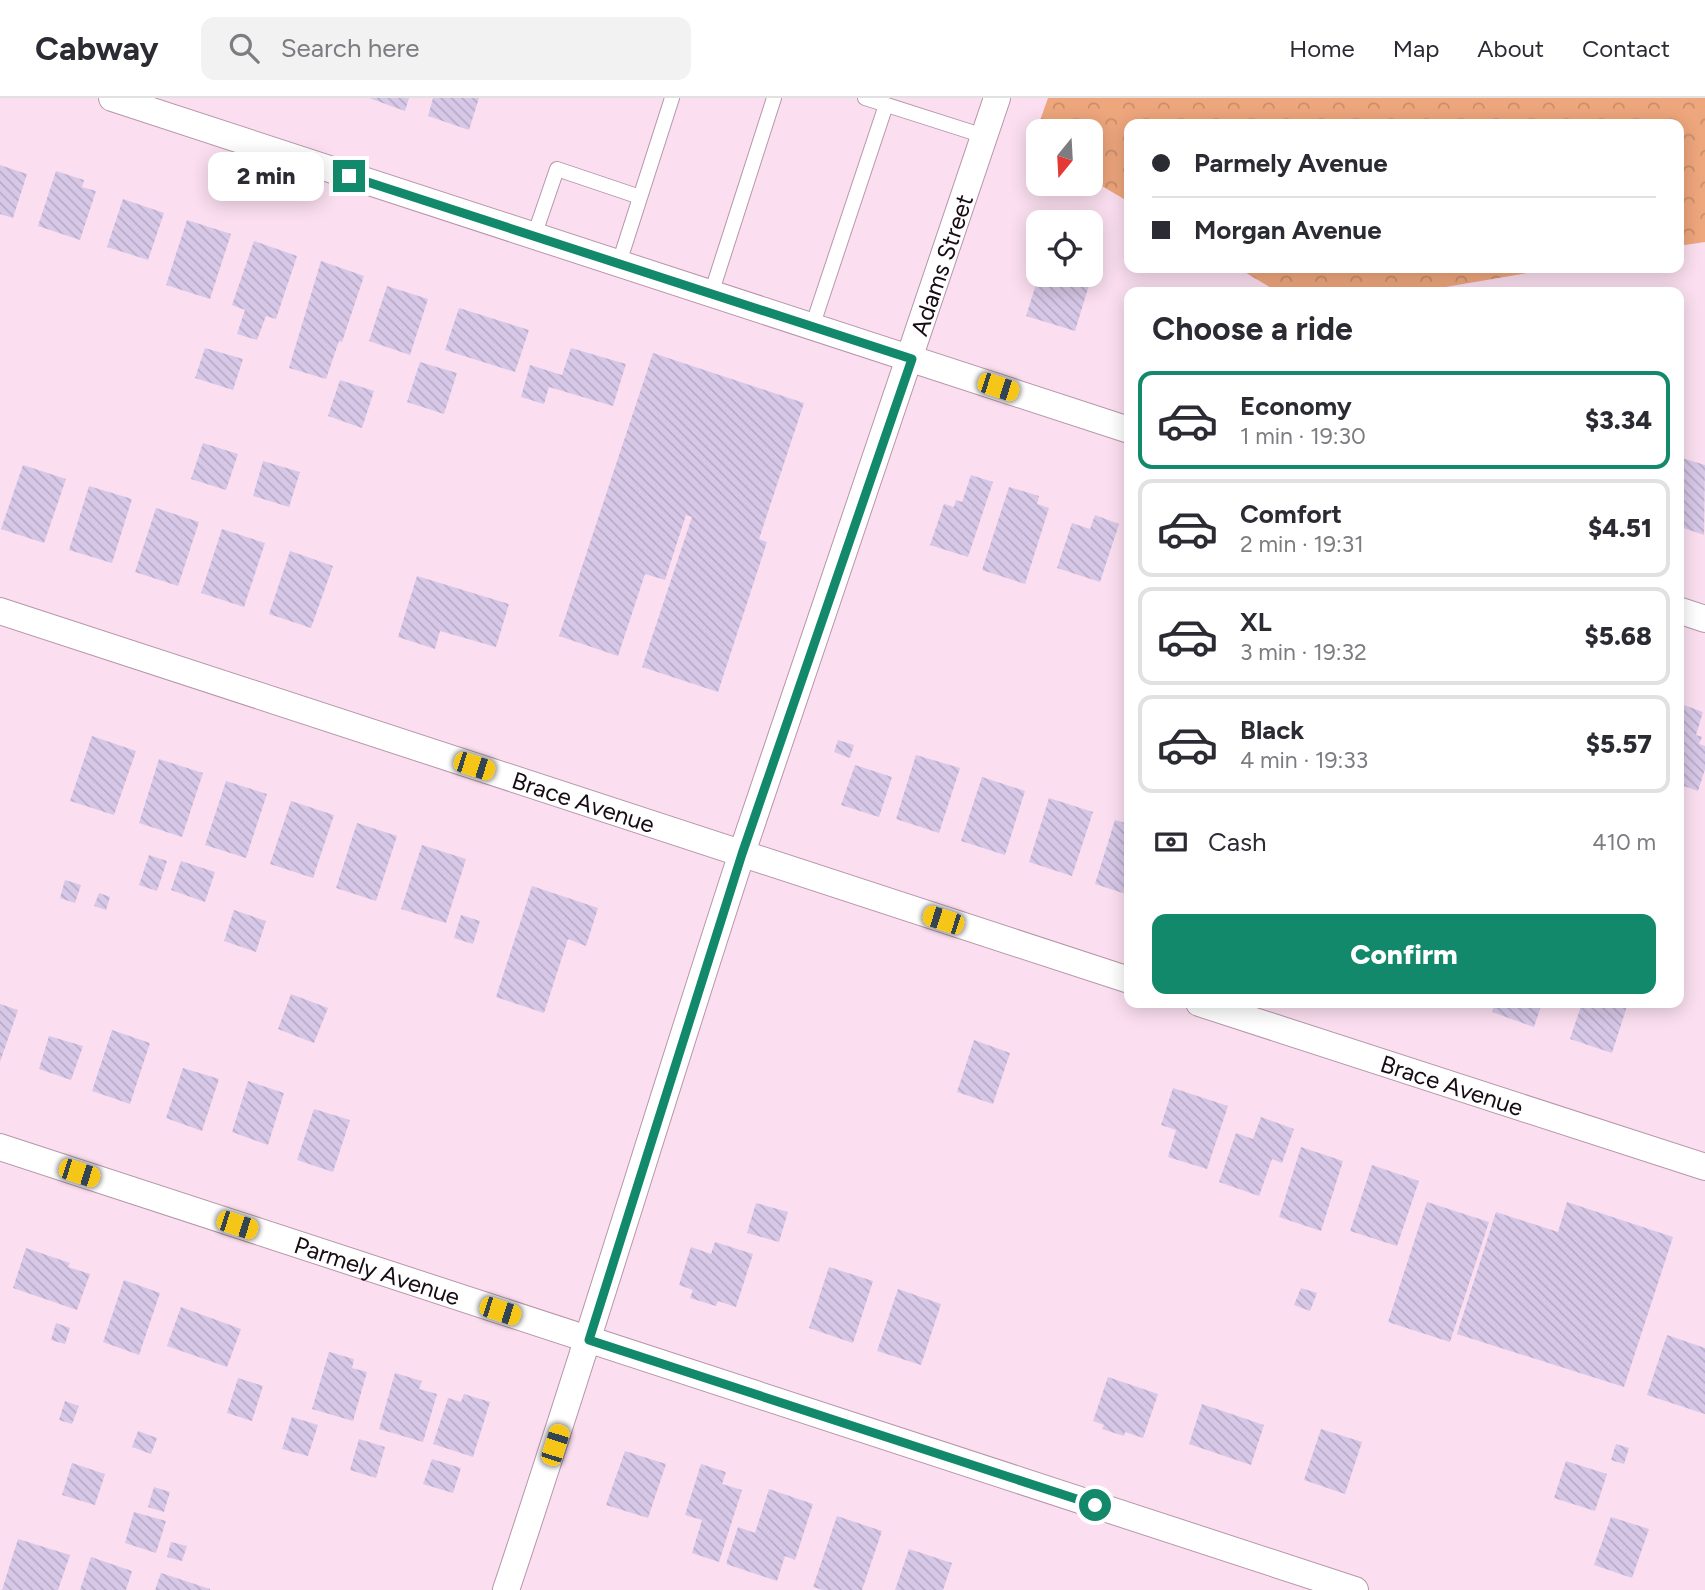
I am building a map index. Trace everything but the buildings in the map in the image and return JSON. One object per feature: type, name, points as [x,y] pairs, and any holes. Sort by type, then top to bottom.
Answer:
[{"type":"street","points":[[112,98],[1124,428]]},
{"type":"street","name":"Adams Street","points":[[506,1590],[589,1340],[742,854],[912,359],[997,98]]},
{"type":"street","name":"Brace Avenue","points":[[0,611],[1124,978]]},
{"type":"street","points":[[1684,612],[1705,619]]},
{"type":"street","name":"Brace Avenue","points":[[1214,1008],[1705,1167]]},
{"type":"street","name":"Parmely Avenue","points":[[0,1147],[1355,1590]]},
{"type":"lane","points":[[619,263],[672,98]]},
{"type":"lane","points":[[711,294],[774,98]]},
{"type":"lane","points":[[865,98],[984,136]]},
{"type":"lane","points":[[812,327],[886,105]]},
{"type":"lane","points":[[534,236],[557,169],[640,197]]},
{"type":"green space","points":[[1048,98],[1705,98],[1705,242],[1684,245],[1684,119],[1124,119],[1124,199],[1103,187],[1103,119],[1041,119]]},
{"type":"green space","points":[[1246,273],[1527,273],[1446,287],[1270,287]]},
{"type":"route","points":[[349,176],[912,359],[742,854],[589,1340],[1095,1505]]}]
